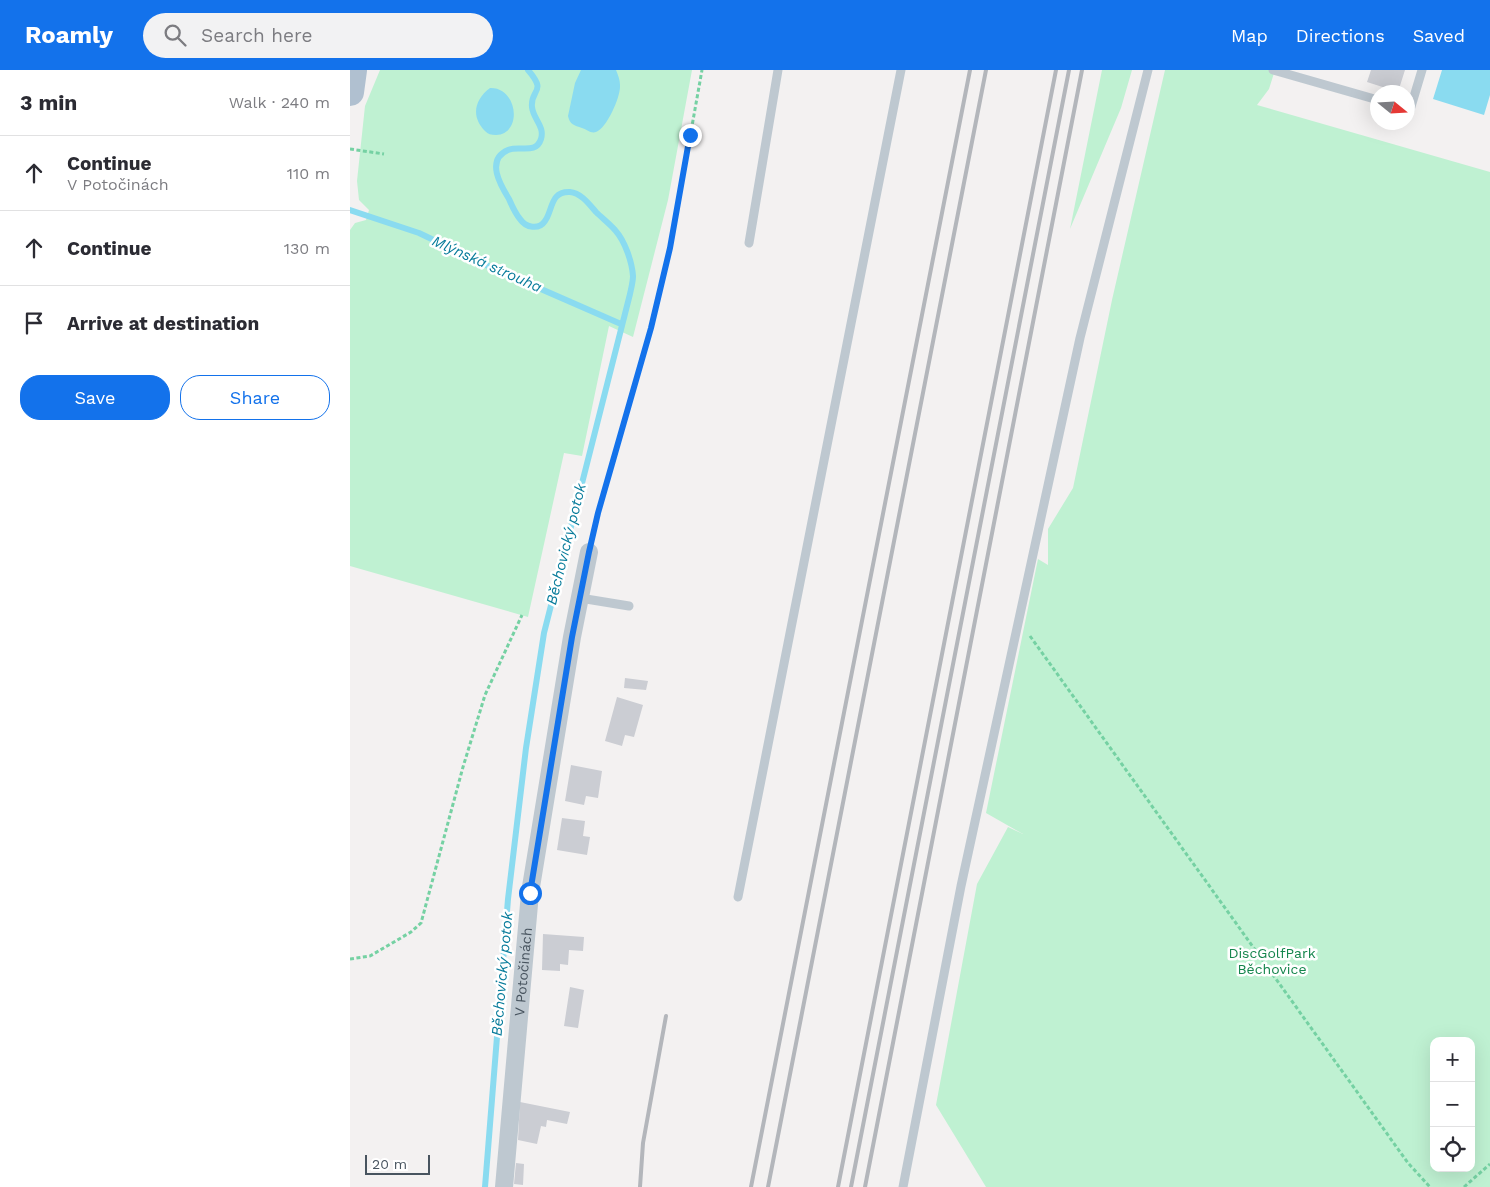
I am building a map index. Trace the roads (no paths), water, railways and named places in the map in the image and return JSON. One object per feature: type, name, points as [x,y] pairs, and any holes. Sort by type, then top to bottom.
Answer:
[{"type":"main road","points":[[350,92],[353,70]]},
{"type":"street","name":"V Potočinách","points":[[504,1187],[530,893],[572,637],[589,552]]},
{"type":"lane","points":[[749,243],[778,70]]},
{"type":"lane","points":[[738,897],[901,70]]},
{"type":"lane","points":[[903,1187],[961,886],[1080,338],[1148,70]]},
{"type":"lane","points":[[1273,70],[1370,98]]},
{"type":"lane","points":[[1415,93],[1422,70]]},
{"type":"lane","points":[[580,598],[629,606]]},
{"type":"water","points":[[581,70],[616,70],[620,81],[620,90],[609,118],[605,125],[596,132],[590,132],[573,124],[568,116],[575,83]]},
{"type":"water","points":[[1442,70],[1490,70],[1490,95],[1484,115],[1433,99]]},
{"type":"water","points":[[490,88],[499,90],[507,95],[514,111],[510,127],[505,133],[496,135],[485,131],[476,114],[480,98]]},
{"type":"waterway","name":"Běchovický potok","points":[[485,1187],[508,899],[526,748],[544,633],[633,278],[630,258],[619,235],[581,197],[570,192],[559,195],[555,198],[545,221],[539,226],[532,227],[518,217],[502,187],[496,166],[501,154],[512,149],[535,147],[541,139],[540,126],[532,107],[533,97],[538,87],[534,77],[528,70]]},
{"type":"waterway","name":"Mlýnská strouha","points":[[350,210],[419,233],[486,265],[621,324]]},
{"type":"railway","points":[[751,1187],[970,70]]},
{"type":"railway","points":[[768,1187],[986,70]]},
{"type":"railway","points":[[838,1187],[1056,70]]},
{"type":"railway","points":[[851,1187],[1069,70]]},
{"type":"railway","points":[[865,1187],[1082,70]]},
{"type":"railway","points":[[640,1187],[643,1143],[666,1016]]},
{"type":"park label","name":"DiscGolfPark Běchovice","points":[[1272,962]]}]
